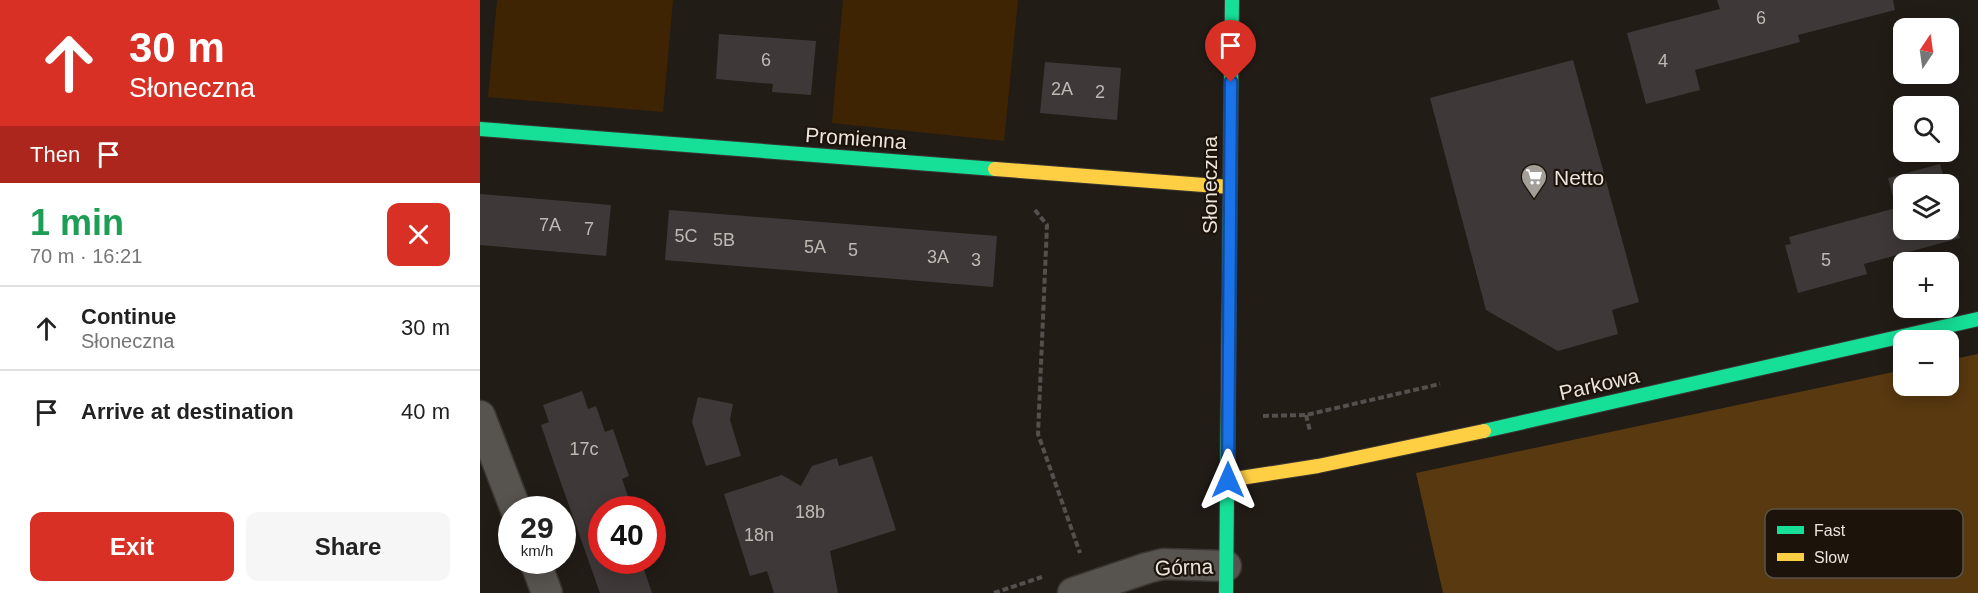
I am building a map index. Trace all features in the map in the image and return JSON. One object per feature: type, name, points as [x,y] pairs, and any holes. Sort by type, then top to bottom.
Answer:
[{"type":"street","name":"Słoneczna","points":[[1229,299],[1232,0]]},
{"type":"street","name":"Promienna","points":[[480,129],[1230,187]]},
{"type":"street","name":"Górna","points":[[1073,593],[1163,564],[1226,579],[1229,299]]},
{"type":"street","name":"Parkowa","points":[[1228,480],[1318,466],[1453,438],[1978,319]]},
{"type":"street","points":[[480,416],[511,496]]},
{"type":"street","points":[[540,574],[547,593]]},
{"type":"path","points":[[1002,170],[1047,225],[1038,434],[1083,563]]},
{"type":"path","points":[[1228,416],[1306,415],[1440,384]]},
{"type":"path","points":[[994,593],[1050,574]]},
{"type":"shaded area","points":[[497,0],[673,0],[663,112],[488,97]]},
{"type":"shaded area","points":[[843,0],[1018,0],[1004,141],[832,123]]},
{"type":"shaded area","points":[[1978,354],[1978,593],[1443,593],[1416,473],[1893,372],[1893,396],[1959,396],[1959,358]]},
{"type":"building","points":[[1717,0],[1893,0],[1895,10],[1798,35],[1800,42],[1695,70],[1700,90],[1646,104],[1627,33],[1720,9]]},
{"type":"building","points":[[719,34],[816,41],[811,95],[772,92],[773,84],[716,79]]},
{"type":"building","name":"Netto","points":[[1573,60],[1639,302],[1612,310],[1618,334],[1558,351],[1486,310],[1430,98]]},
{"type":"building","points":[[1045,62],[1121,68],[1117,120],[1040,113]]},
{"type":"building","points":[[1940,164],[1943,174],[1903,174]]},
{"type":"building","points":[[1893,177],[1893,197],[1888,178]]},
{"type":"building","points":[[480,194],[611,205],[606,256],[480,245]]},
{"type":"building","points":[[1893,209],[1893,240],[1953,240],[1908,252],[1893,252],[1893,256],[1864,264],[1867,274],[1798,293],[1785,245],[1791,244],[1789,237]]},
{"type":"building","points":[[669,210],[997,236],[993,287],[665,260]]},
{"type":"building","points":[[582,391],[588,409],[596,406],[605,432],[613,429],[629,476],[622,479],[628,496],[588,496],[588,559],[576,525],[576,496],[566,496],[541,425],[549,422],[543,405]]},
{"type":"building","points":[[698,397],[733,404],[730,420],[741,456],[706,466],[692,422]]},
{"type":"building","points":[[872,456],[896,530],[830,551],[838,593],[774,593],[767,571],[750,576],[724,494],[782,475],[801,486],[812,466],[837,458],[839,466]]},
{"type":"building","points":[[593,574],[645,574],[652,593],[600,593]]},
{"type":"traffic: fast","points":[[1226,593],[1232,0]]},
{"type":"traffic: fast","points":[[480,129],[995,169]]},
{"type":"traffic: fast","points":[[1484,431],[1978,319]]},
{"type":"traffic: slow","points":[[995,169],[1230,187]]},
{"type":"traffic: slow","points":[[1228,480],[1318,466],[1484,431]]},
{"type":"place","name":"Netto","points":[[1534,200]]},
{"type":"route","points":[[1228,480],[1231,82]]}]
